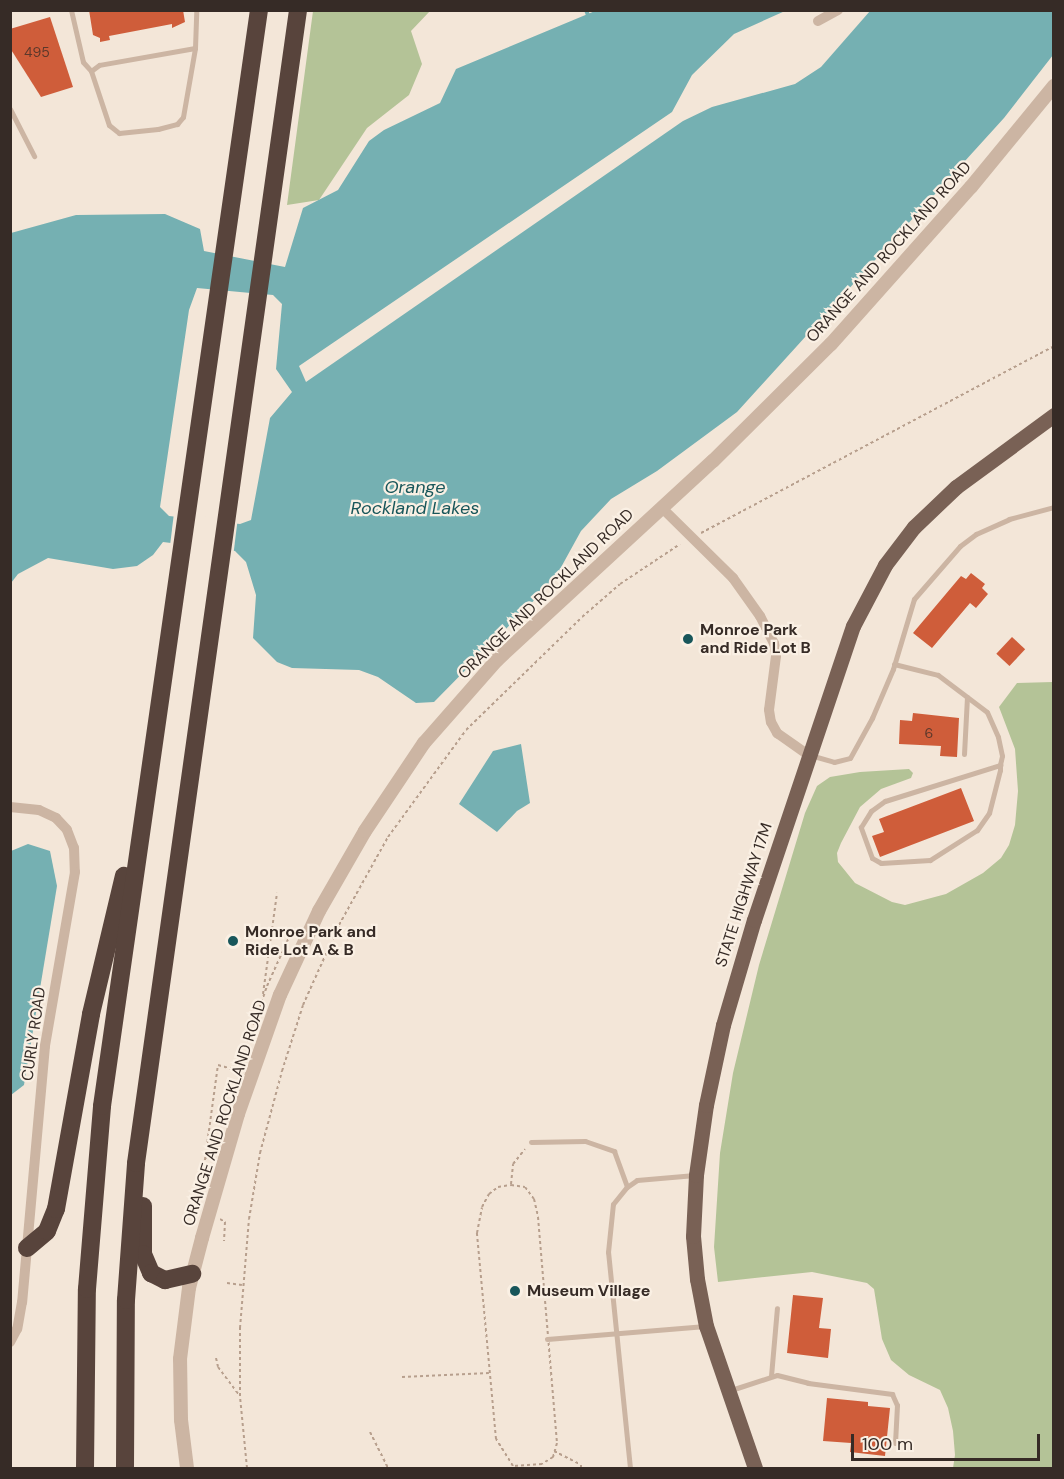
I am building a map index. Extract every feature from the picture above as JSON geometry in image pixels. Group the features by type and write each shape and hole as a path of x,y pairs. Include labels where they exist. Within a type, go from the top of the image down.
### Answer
{"highway":[{"path":"85,1468 86,1321 93,1197 102,1106 259,10"},
{"path":"124,1468 124,1345 128,1252 136,1162 298,10"},
{"path":"27,1248 46,1231 56,1209 95,991 121,888 129,840 150,769"},
{"path":"156,1011 154,1104 142,1215 143,1254 151,1273 160,1278 171,1280 192,1274"}],"main road":[{"name":"STATE HIGHWAY 17M","path":"755,1468 706,1326 697,1279 693,1236 696,1175 706,1105 723,1025 754,920 853,626 885,566 914,527 956,487 1053,415"}],"street":[{"path":"818,21 838,10"},
{"name":"ORANGE AND ROCKLAND ROAD","path":"187,1468 180,1420 179,1380 182,1338 192,1274 238,1114 276,1005 315,920 365,831 424,743 497,660 713,461 831,344 994,160 1053,86"},
{"path":"661,507 733,579 760,616 774,643 776,656 771,722 777,734 808,755"},
{"name":"CURLY ROAD","path":"10,807 39,810 56,818 67,830 74,848 75,872 45,1046 22,1302 17,1329 10,1342"}],"lane":[{"path":"71,10 83,62 91,71 109,125 119,133 159,129 177,124 183,117 195,48 196,10"},
{"path":"91,71 99,65 195,48"},
{"path":"10,109 34,156"},
{"path":"808,755 834,762 850,758 872,718 894,664 914,599 960,546 976,534 1009,519 1053,507"},
{"path":"894,664 938,675 987,712 1001,746 1000,765 989,813 970,835 930,860 881,863 872,858 861,828 866,816 877,806 899,796 1000,765"},
{"path":"964,754 967,697"},
{"path":"531,1142 585,1141 614,1151 627,1187"},
{"path":"630,1468 608,1252 612,1204 627,1187 650,1177 696,1175"},
{"path":"771,1376 777,1308"},
{"path":"547,1339 615,1336 706,1326"},
{"path":"727,1392 771,1376 892,1394 897,1405 895,1443"}],"path":[{"path":"247,1468 240,1396 242,1285 249,1219 261,1154 282,1071 303,1005 339,925 388,837 466,730 544,651 620,585 692,538 1053,346"},
{"path":"263,997 277,893"},
{"path":"199,1199 218,1065 238,1071"},
{"path":"511,1185 513,1164 531,1142"},
{"path":"511,1185 525,1187 534,1199 538,1217 547,1339 556,1413 553,1457 542,1464 530,1467 512,1467 496,1439 477,1233 482,1207 489,1194 498,1187 511,1185"},
{"path":"215,1216 225,1222 224,1241"},
{"path":"227,1283 242,1285"},
{"path":"216,1358 218,1368 240,1396"},
{"path":"402,1377 489,1373"},
{"path":"370,1432 388,1468"},
{"path":"554,1451 581,1465 582,1468"}],"green space":[{"path":"313,11 430,11 411,31 422,64 409,95 367,128 319,200 287,205"},
{"path":"1053,682 1053,1468 953,1468 955,1455 953,1431 948,1408 940,1390 909,1375 891,1360 882,1339 874,1289 867,1283 812,1272 718,1282 714,1247 720,1153 733,1073 759,965 805,813 817,786 830,777 860,772 909,769 913,773 911,778 881,789 860,807 837,853 838,862 855,883 892,902 905,905 946,894 983,873 1001,858 1009,845 1015,825 1018,791 1015,749 999,707 1017,683"}],"water":[{"name":"Orange Rockland Lakes","path":"595,11 785,11 734,34 692,75 672,112 299,366 306,382 683,121 712,107 795,84 821,67 870,11 1053,11 1053,55 1004,118 737,412 657,471 611,499 581,531 554,580 434,702 416,703 378,677 359,670 292,668 277,662 253,638 256,595 246,562 235,551 163,542 153,555 137,566 113,569 48,558 18,574 11,583 11,233 76,215 165,214 200,229 204,251 285,267 303,208 338,190 369,141 384,130 440,103 456,69","holes":["197,288 273,295 282,304 276,369 292,392 270,418 251,520 240,524 169,516 160,507 189,310"]},
{"path":"521,744 530,803 517,811 497,832 459,804 493,751"},
{"path":"28,844 50,851 57,886 24,1085 11,1095 11,851"}],"pier":[{"path":"174,513 238,521 234,554 170,546"}],"building":[{"path":"89,10 183,10 185,22 172,28 172,24 109,36 110,40 100,42 100,38 93,35"},
{"path":"50,17 73,87 41,97 10,48 10,29"},
{"path":"971,573 985,584 982,588 988,594 976,608 970,603 932,648 913,633 961,576 966,579"},
{"path":"1012,637 1025,649 1009,666 996,654"},
{"path":"913,713 959,718 957,757 940,756 941,746 899,744 900,720 912,721"},
{"path":"961,788 974,821 880,857 872,836 884,832 879,819"},
{"path":"793,1295 823,1298 819,1328 831,1329 828,1358 787,1353"},
{"path":"827,1398 868,1402 868,1406 890,1408 885,1456 850,1452 851,1443 823,1441"}],"waterway":[{"path":"586,10 588,15"}],"place":[{"name":"Monroe Park and Ride Lot B","path":"688,639"},
{"name":"Monroe Park and Ride Lot A & B","path":"233,941"},
{"name":"Museum Village","path":"515,1291"}]}
